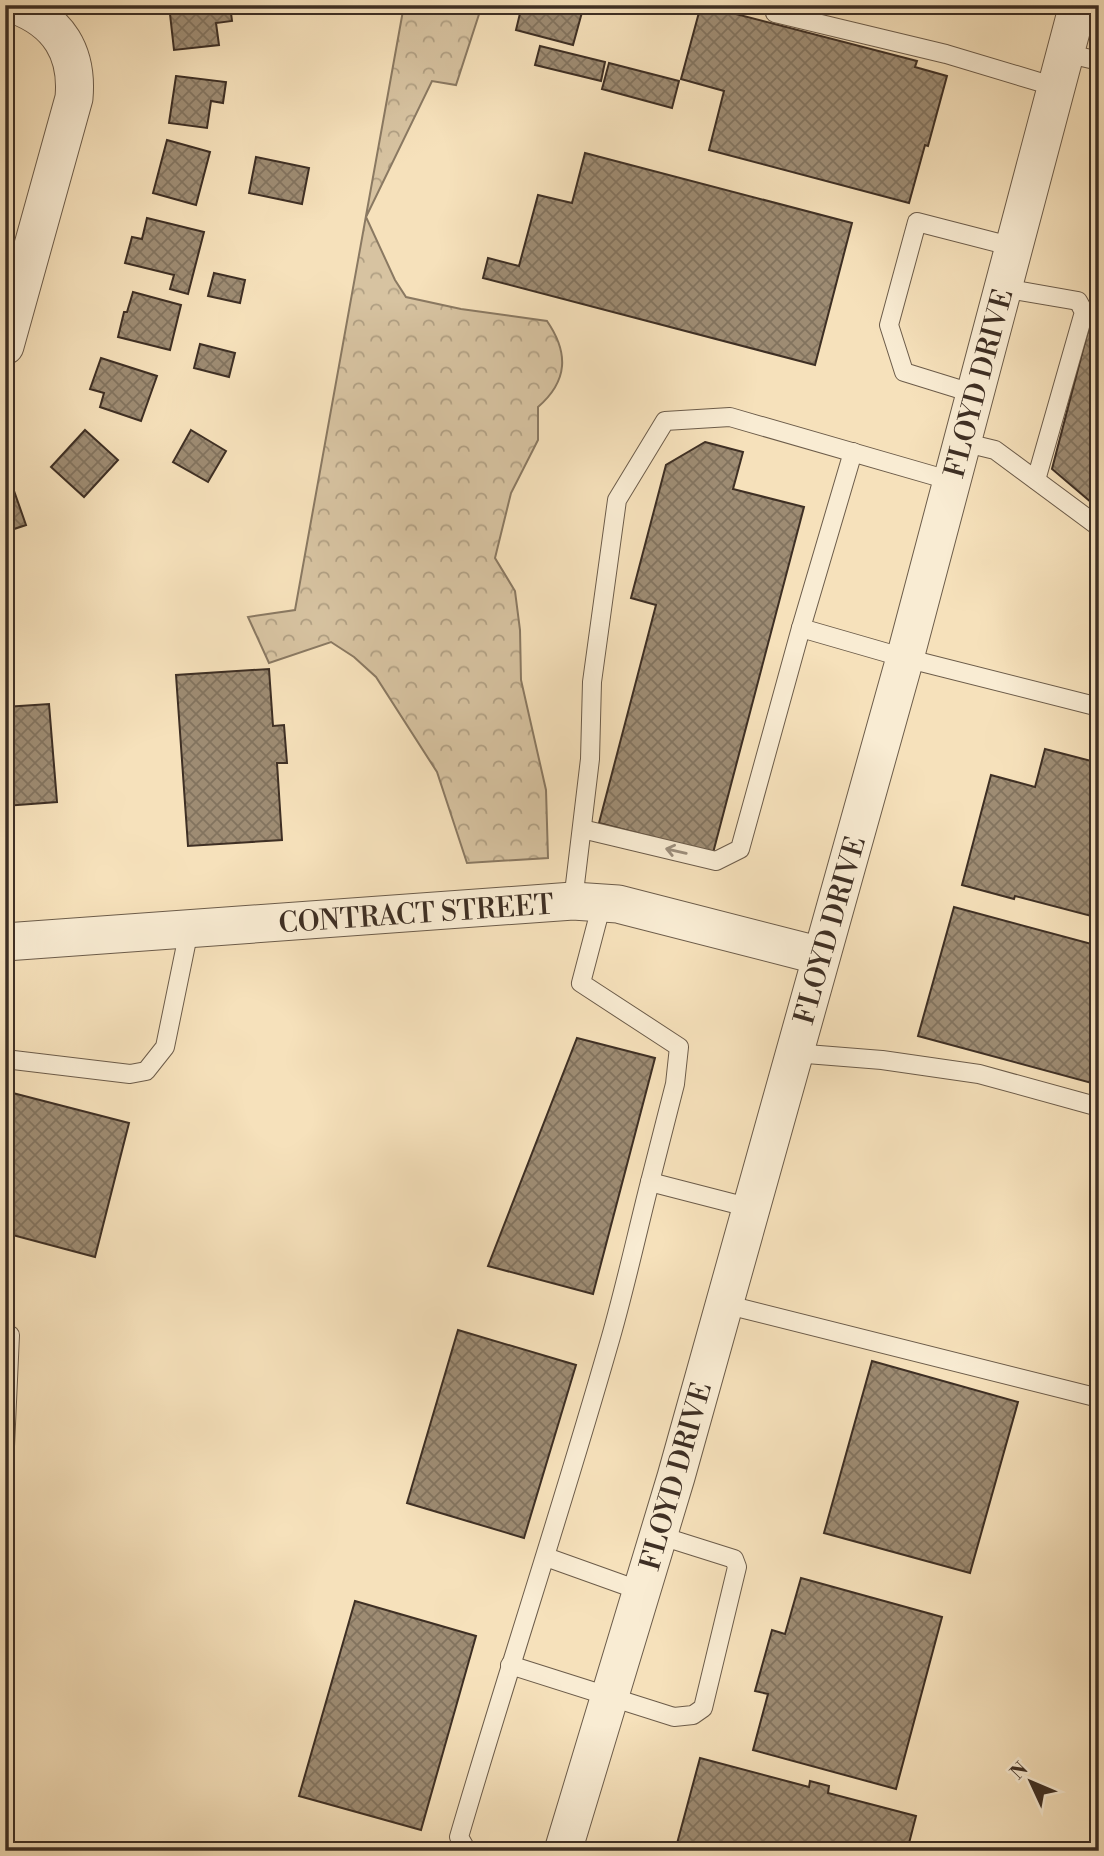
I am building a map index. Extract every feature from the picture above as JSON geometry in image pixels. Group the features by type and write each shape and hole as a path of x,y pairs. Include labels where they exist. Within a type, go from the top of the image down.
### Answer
{"street":[{"path":"5,346 71,112 76,76 73,60 60,37 43,19 16,5"},
{"name":"FLOYD DRIVE","path":"563,1851 658,1535 751,1208 905,658 1014,247 1073,67 1078,5"},
{"name":"CONTRACT STREET","path":"5,942 588,902 618,904 821,956"}],"lane":[{"path":"775,13 946,54 1073,67"},
{"path":"975,394 904,372 889,324 917,222 1014,247"},
{"path":"1003,288 1078,302 1084,312 1036,480"},
{"path":"467,1851 459,1837 609,1344 675,1084 679,1047 581,983 588,902 582,829 590,759 592,682 617,500 665,421 730,417 952,481"},
{"path":"962,442 995,450 1099,527"},
{"path":"582,829 716,861 740,849 853,452"},
{"path":"801,628 905,658 1099,707"},
{"path":"5,1059 130,1074 146,1071 164,1047 189,930"},
{"path":"794,1053 882,1060 979,1074 1099,1107"},
{"path":"650,1182 751,1208"},
{"path":"724,1304 1099,1398"},
{"path":"5,1335 10,1335 5,1446"},
{"path":"510,1665 674,1717 693,1715 703,1708 737,1567 734,1559 658,1535"},
{"path":"546,1557 641,1591"}],"green space":[{"path":"404,5 482,5 456,85 432,81 366,217 395,280 406,297 461,309 547,321 562,355 560,377 548,397 538,407 538,440 511,493 495,558 515,591 520,630 521,680 546,790 548,858 467,863 437,772 376,677 354,657 331,642 269,663 248,617 295,610"}],"building":[{"path":"169,5 230,5 232,21 216,23 219,45 174,50"},
{"path":"522,5 584,5 573,45 516,30"},
{"path":"701,5 917,61 915,67 947,76 909,203 709,150 724,91 681,79"},
{"path":"540,46 605,62 601,81 535,65"},
{"path":"609,63 679,81 672,108 602,89"},
{"path":"176,76 226,82 223,103 211,101 207,128 169,123"},
{"path":"167,140 210,152 196,205 153,193"},
{"path":"585,153 852,223 815,365 483,278 488,258 519,266 538,195 572,203"},
{"path":"256,157 309,168 302,204 249,193"},
{"path":"147,218 204,232 188,294 170,289 174,275 125,263 132,237 142,239"},
{"path":"214,273 245,280 240,303 208,296"},
{"path":"1099,288 1099,509 1052,469"},
{"path":"133,292 181,305 170,350 118,337 124,312 127,312"},
{"path":"200,344 235,353 229,377 194,368"},
{"path":"101,358 157,376 141,421 100,407 104,393 90,389"},
{"path":"85,430 118,460 84,497 51,467"},
{"path":"191,430 226,451 208,482 173,462"},
{"path":"705,442 743,452 733,489 804,507 713,853 599,823 656,605 631,598 666,465"},
{"path":"13,488 26,525 5,532 5,491"},
{"path":"269,669 273,726 284,725 287,763 277,763 282,840 188,846 176,675"},
{"path":"49,704 57,802 5,806 5,707"},
{"path":"1045,749 1099,763 1099,918 962,885 991,775 1035,787"},
{"path":"954,907 1099,946 1099,1085 918,1036"},
{"path":"577,1038 655,1058 593,1294 488,1266"},
{"path":"5,1091 129,1123 95,1257 5,1233"},
{"path":"458,1330 576,1365 524,1538 407,1503"},
{"path":"872,1361 1018,1402 970,1573 824,1533"},
{"path":"801,1578 942,1617 896,1789 753,1750 768,1694 755,1691 772,1630 785,1634"},
{"path":"355,1601 476,1636 421,1830 299,1796"},
{"path":"700,1758 809,1787 810,1781 829,1786 828,1793 916,1816 907,1851 675,1851"}]}
